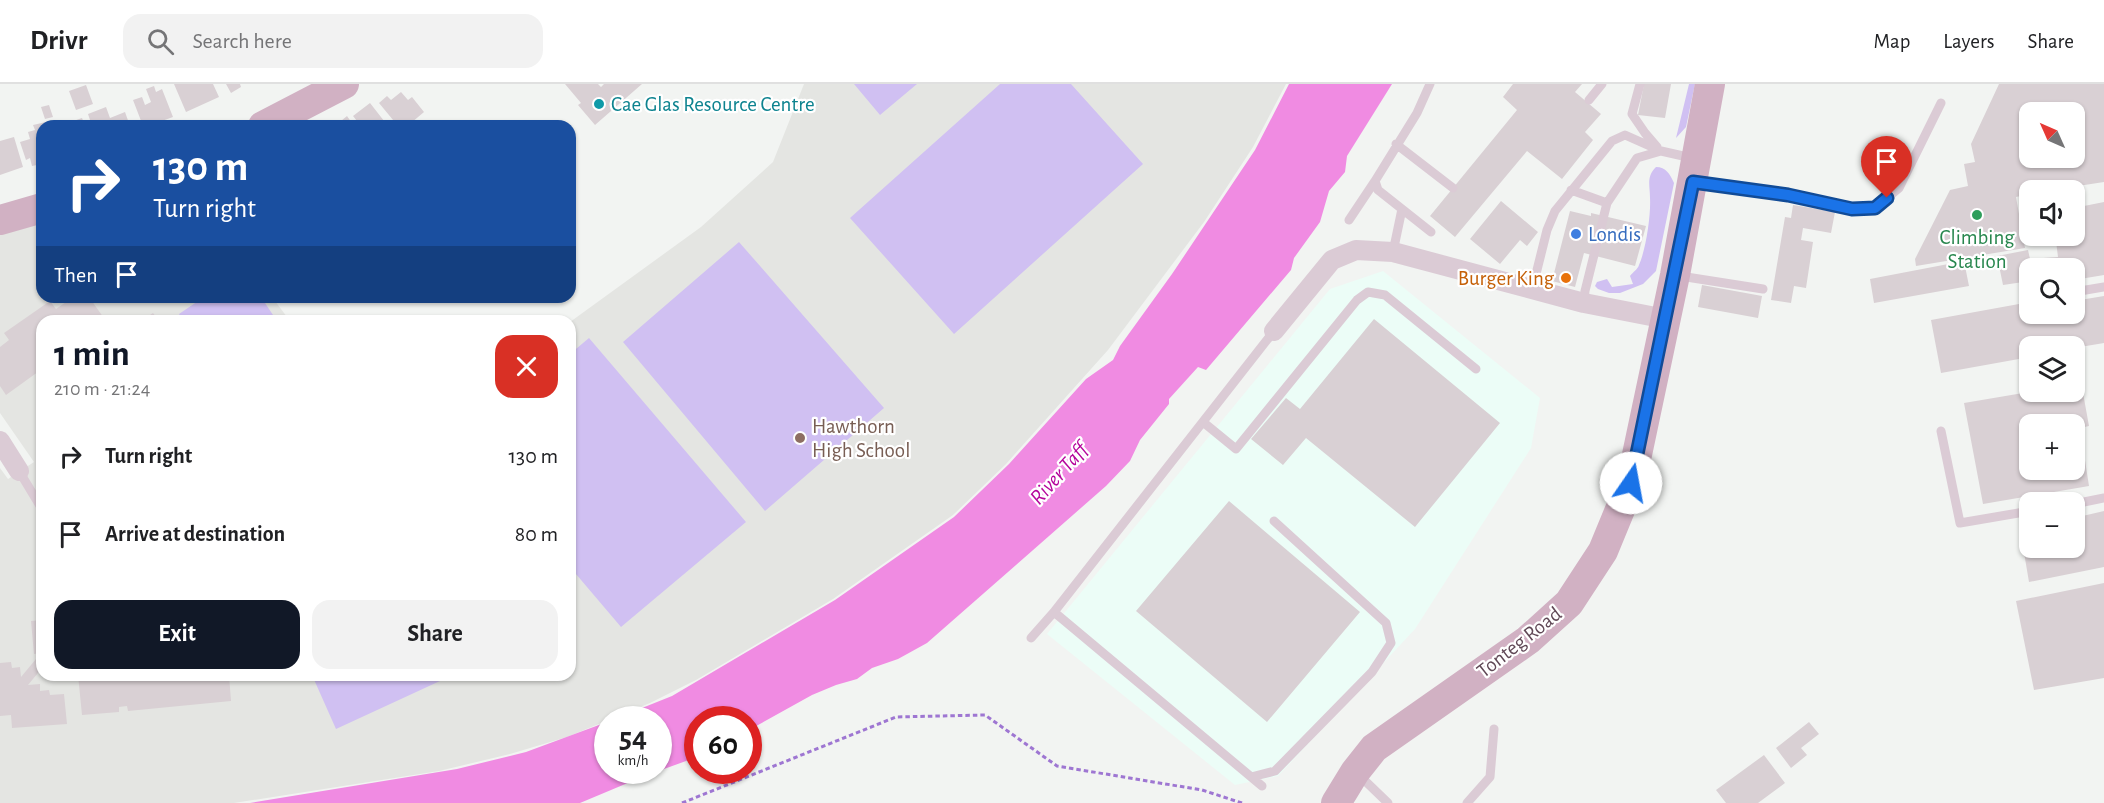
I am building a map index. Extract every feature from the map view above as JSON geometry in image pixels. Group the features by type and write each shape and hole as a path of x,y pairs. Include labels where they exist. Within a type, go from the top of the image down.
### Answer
{"main road":[{"path":"275,120 344,84"},
{"name":"Tonteg Road","path":"1336,803 1355,772 1374,748 1528,640 1569,603 1603,551 1631,483 1675,275 1710,84"},
{"path":"0,220 36,210"}],"street":[{"path":"1274,331 1332,260 1356,250 1393,252 1584,303 1666,319"},
{"path":"0,441 19,471"}],"lane":[{"path":"1349,220 1417,113 1430,84"},
{"path":"1589,100 1602,84"},
{"path":"1640,84 1632,114 1661,151"},
{"path":"1532,290 1547,231 1555,212 1612,141 1625,135 1661,151 1695,171 1852,209 1875,208 1899,188 1941,103"},
{"path":"1396,144 1453,188"},
{"path":"1584,303 1607,203 1637,158 1661,151"},
{"path":"1375,181 1378,190 1431,232"},
{"path":"1571,190 1607,203"},
{"path":"1393,252 1402,209"},
{"path":"1675,275 1763,289"},
{"path":"2085,290 2104,287"},
{"path":"1203,422 1236,448 1358,300 1368,292 1385,295 1476,369"},
{"path":"1031,638 1054,612 1274,331"},
{"path":"1941,431 1960,523 2019,513"},
{"path":"19,471 36,498"},
{"path":"2085,502 2104,498"},
{"path":"1251,777 1275,771 1372,672 1391,643 1386,623 1274,521"},
{"path":"1054,612 1262,786"},
{"path":"1467,803 1490,777 1494,729"},
{"path":"1355,772 1388,803"}],"path":[{"path":"682,803 896,717 985,715 1057,766 1202,790 1242,803"}],"shaded area":[{"name":"Hawthorn High School","path":"804,84 1286,84 1253,147 1204,222 1108,350 1006,464 953,515 833,599 696,680 643,706 594,706 594,726 567,737 439,771 234,803 0,803 0,468 8,479 34,462 0,413 0,233 36,223 36,303 276,303 286,315 36,315 36,681 576,681 576,318 701,227 773,162"},
{"path":"854,84 917,84 880,115"},
{"path":"1000,84 1071,84 1143,164 954,334 850,218"},
{"path":"1689,84 1695,84 1686,127 1676,138"},
{"path":"1656,167 1667,172 1674,183 1656,271 1643,284 1620,293 1609,293 1598,289 1595,286 1597,282 1607,279 1612,287 1633,284 1630,276 1638,266 1648,232 1649,181"},
{"path":"739,242 884,408 765,511 623,342"},
{"path":"1383,271 1540,398 1531,448 1415,629 1278,776 1235,785 1047,634 1330,289"},
{"path":"195,303 265,303 273,315 180,315"},
{"path":"589,338 746,522 621,627 576,574 576,349"},
{"path":"315,681 440,681 336,729"}],"water":[{"name":"River Taff","path":"1289,84 1392,84 1347,156 1345,172 1329,191 1320,222 1294,258 1291,270 1206,370 1198,367 1169,399 1169,404 1140,440 1130,461 1106,486 927,643 898,659 872,668 857,679 812,695 762,723 762,706 684,706 684,762 672,766 672,706 647,706 672,696 835,600 954,517 1009,464 1086,379 1113,360 1120,346 1172,274 1255,150"},
{"path":"594,727 594,784 625,784 580,803 250,803 457,769 526,752"}],"building":[{"path":"174,84 213,84 219,97 186,112"},
{"path":"226,84 240,84 241,87 231,93"},
{"name":"Cae Glas Resource Centre","path":"565,84 598,84 601,87 604,84 642,84 595,125 578,105 581,103"},
{"path":"1513,84 1582,84 1575,92 1601,114 1585,132 1593,140 1562,179 1527,151 1455,237 1430,216 1517,110 1503,97"},
{"path":"1644,84 1671,84 1665,118 1638,115"},
{"path":"1999,84 2104,84 2104,182 2085,185 2085,180 2019,180 2019,196 2016,197 2019,214 2019,246 2025,248 1916,266 1915,259 1950,190 1968,186 1964,164 1975,162 1971,144"},
{"path":"86,85 93,104 76,110 69,91"},
{"path":"154,86 156,92 162,89 173,117 165,120 141,120 133,100 142,97 145,105 151,102 146,89"},
{"path":"401,92 408,100 412,97 424,112 415,120 393,120 379,103 387,96 391,100"},
{"path":"370,103 383,120 356,120 353,116"},
{"path":"49,105 53,117 45,119 41,107"},
{"path":"106,107 110,118 125,112 128,120 90,120 88,114"},
{"path":"36,124 36,165 32,166 30,158 26,160 20,142 30,139 28,132 35,130 33,125"},
{"path":"14,137 23,167 0,175 0,141"},
{"path":"1501,201 1538,232 1527,246 1520,240 1500,264 1470,239"},
{"path":"2104,202 2104,275 2085,278 2085,258 2044,258 2058,257 2057,246 2085,246 2085,206"},
{"path":"1793,205 1835,212 1831,233 1803,228 1801,240 1813,242 1806,288 1794,286 1791,303 1771,300 1785,217 1791,218"},
{"path":"1570,211 1591,216 1591,213 1646,226 1635,266 1584,253 1575,287 1552,281"},
{"path":"2028,250 2030,258 2019,258 2019,283 2003,285 1997,256"},
{"path":"1964,261 1969,286 1874,303 1870,279"},
{"path":"1702,285 1762,296 1758,318 1698,307"},
{"path":"2104,296 2104,343 2085,346 2085,336 2019,336 2019,359 1941,373 1931,320 2019,304 2019,324 2085,324 2085,299"},
{"path":"47,303 52,303 56,309 64,303 93,303 102,315 36,315 36,373 6,395 0,386 0,347 9,340 4,333"},
{"path":"1374,319 1500,423 1415,527 1306,438 1283,465 1251,439 1286,398 1300,409"},
{"path":"2019,394 2019,402 2085,402 2089,426 2085,427 2085,414 2019,414 2019,480 2085,480 2085,460 2089,486 2054,492 2019,492 2019,498 1983,504 1964,403"},
{"path":"1229,501 1360,612 1267,722 1136,611"},
{"path":"2104,511 2104,567 2029,582 2025,558 2085,558 2085,515"},
{"path":"2104,583 2104,678 2034,690 2016,601"},
{"path":"31,621 36,621 36,654 34,654"},
{"path":"36,659 36,675 28,685 40,684 40,691 49,690 50,695 64,694 67,724 12,728 11,715 0,716 0,663 11,662 12,668 20,667 21,677"},
{"path":"79,681 229,681 231,701 128,711 127,706 119,707 119,712 82,715"},
{"path":"1809,722 1819,734 1801,748 1807,755 1791,768 1776,748"},
{"path":"1764,755 1785,783 1758,803 1726,803 1716,790"}],"place":[{"name":"Cae Glas Resource Centre","path":"599,104"},
{"name":"Climbing Station","path":"1977,215"},
{"name":"Londis","path":"1576,234"},
{"name":"Burger King","path":"1566,278"},
{"name":"Hawthorn High School","path":"800,438"}],"route":[{"path":"1631,483 1693,182 1788,195 1852,209 1875,208 1887,198"}]}
